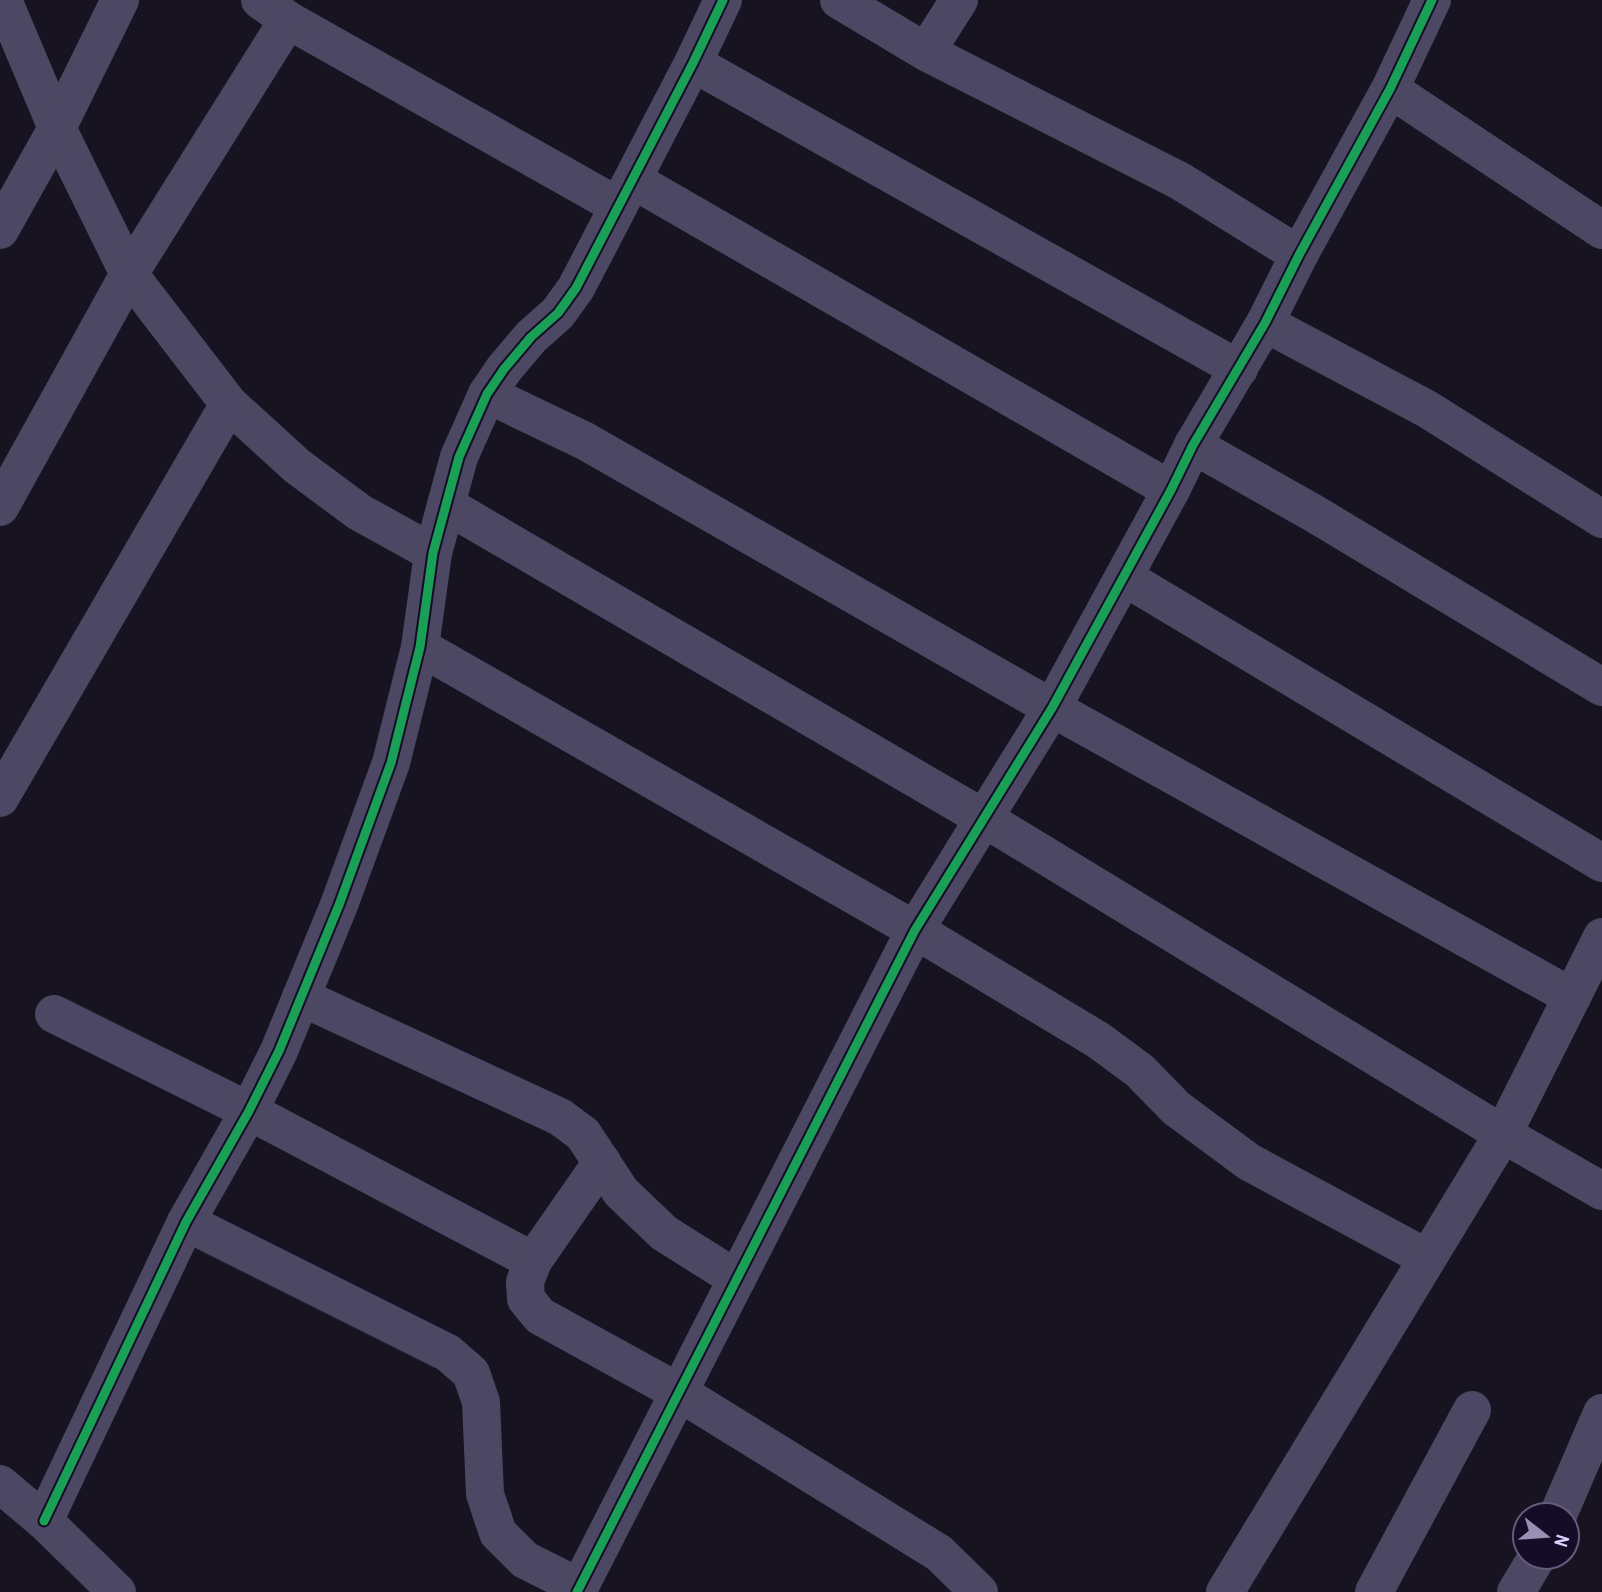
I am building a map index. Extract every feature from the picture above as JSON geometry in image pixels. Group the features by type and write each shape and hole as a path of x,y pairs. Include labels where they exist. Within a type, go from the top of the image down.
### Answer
{"street":[{"path":"3,0 57,128 129,274 229,404 297,466 359,512 433,553"},
{"path":"0,230 57,128 120,0"},
{"path":"44,1521 186,1222 249,1111 279,1051 339,905 391,763 420,647 433,553 459,457 487,394 531,337 558,313 576,288 723,0"},
{"path":"839,0 926,52 1180,181 1299,255"},
{"path":"926,52 959,0"},
{"path":"186,1222 448,1353 471,1373 481,1402 485,1494 498,1533 525,1560 578,1590 915,930 1052,708 1193,445 1265,323 1390,89 1432,0"},
{"path":"0,507 274,10 625,193 1171,490"},
{"path":"693,63 1239,369"},
{"path":"1390,89 1602,230"},
{"path":"1265,323 1427,410 1602,519"},
{"path":"487,394 585,441 1052,708 1572,997"},
{"path":"0,798 229,404"},
{"path":"1193,445 1315,514 1602,687"},
{"path":"446,505 985,819 1503,1135 1602,1191"},
{"path":"1124,578 1602,863"},
{"path":"420,647 915,930 1098,1041 1140,1071 1176,1108 1249,1162 1427,1258"},
{"path":"1234,1589 1427,1258 1503,1135 1602,937"},
{"path":"301,997 560,1117 583,1135 621,1192 664,1233 737,1279"},
{"path":"54,1014 249,1111 533,1261"},
{"path":"602,1162 533,1261 525,1282 526,1298 540,1316 680,1393 939,1553 979,1592"},
{"path":"1374,1592 1472,1410"},
{"path":"1564,1501 1602,1413"},
{"path":"0,1485 44,1521 117,1592"},
{"path":"1516,1592 1529,1571"}],"cycle path":[{"path":"44,1521 186,1222 249,1111 279,1051 339,905 391,763 420,647 433,553 459,457 487,394 504,369 531,337 558,313 576,288 723,0"},
{"path":"577,1592 915,930 1052,708 1193,445 1265,323 1390,89 1432,0"}]}
